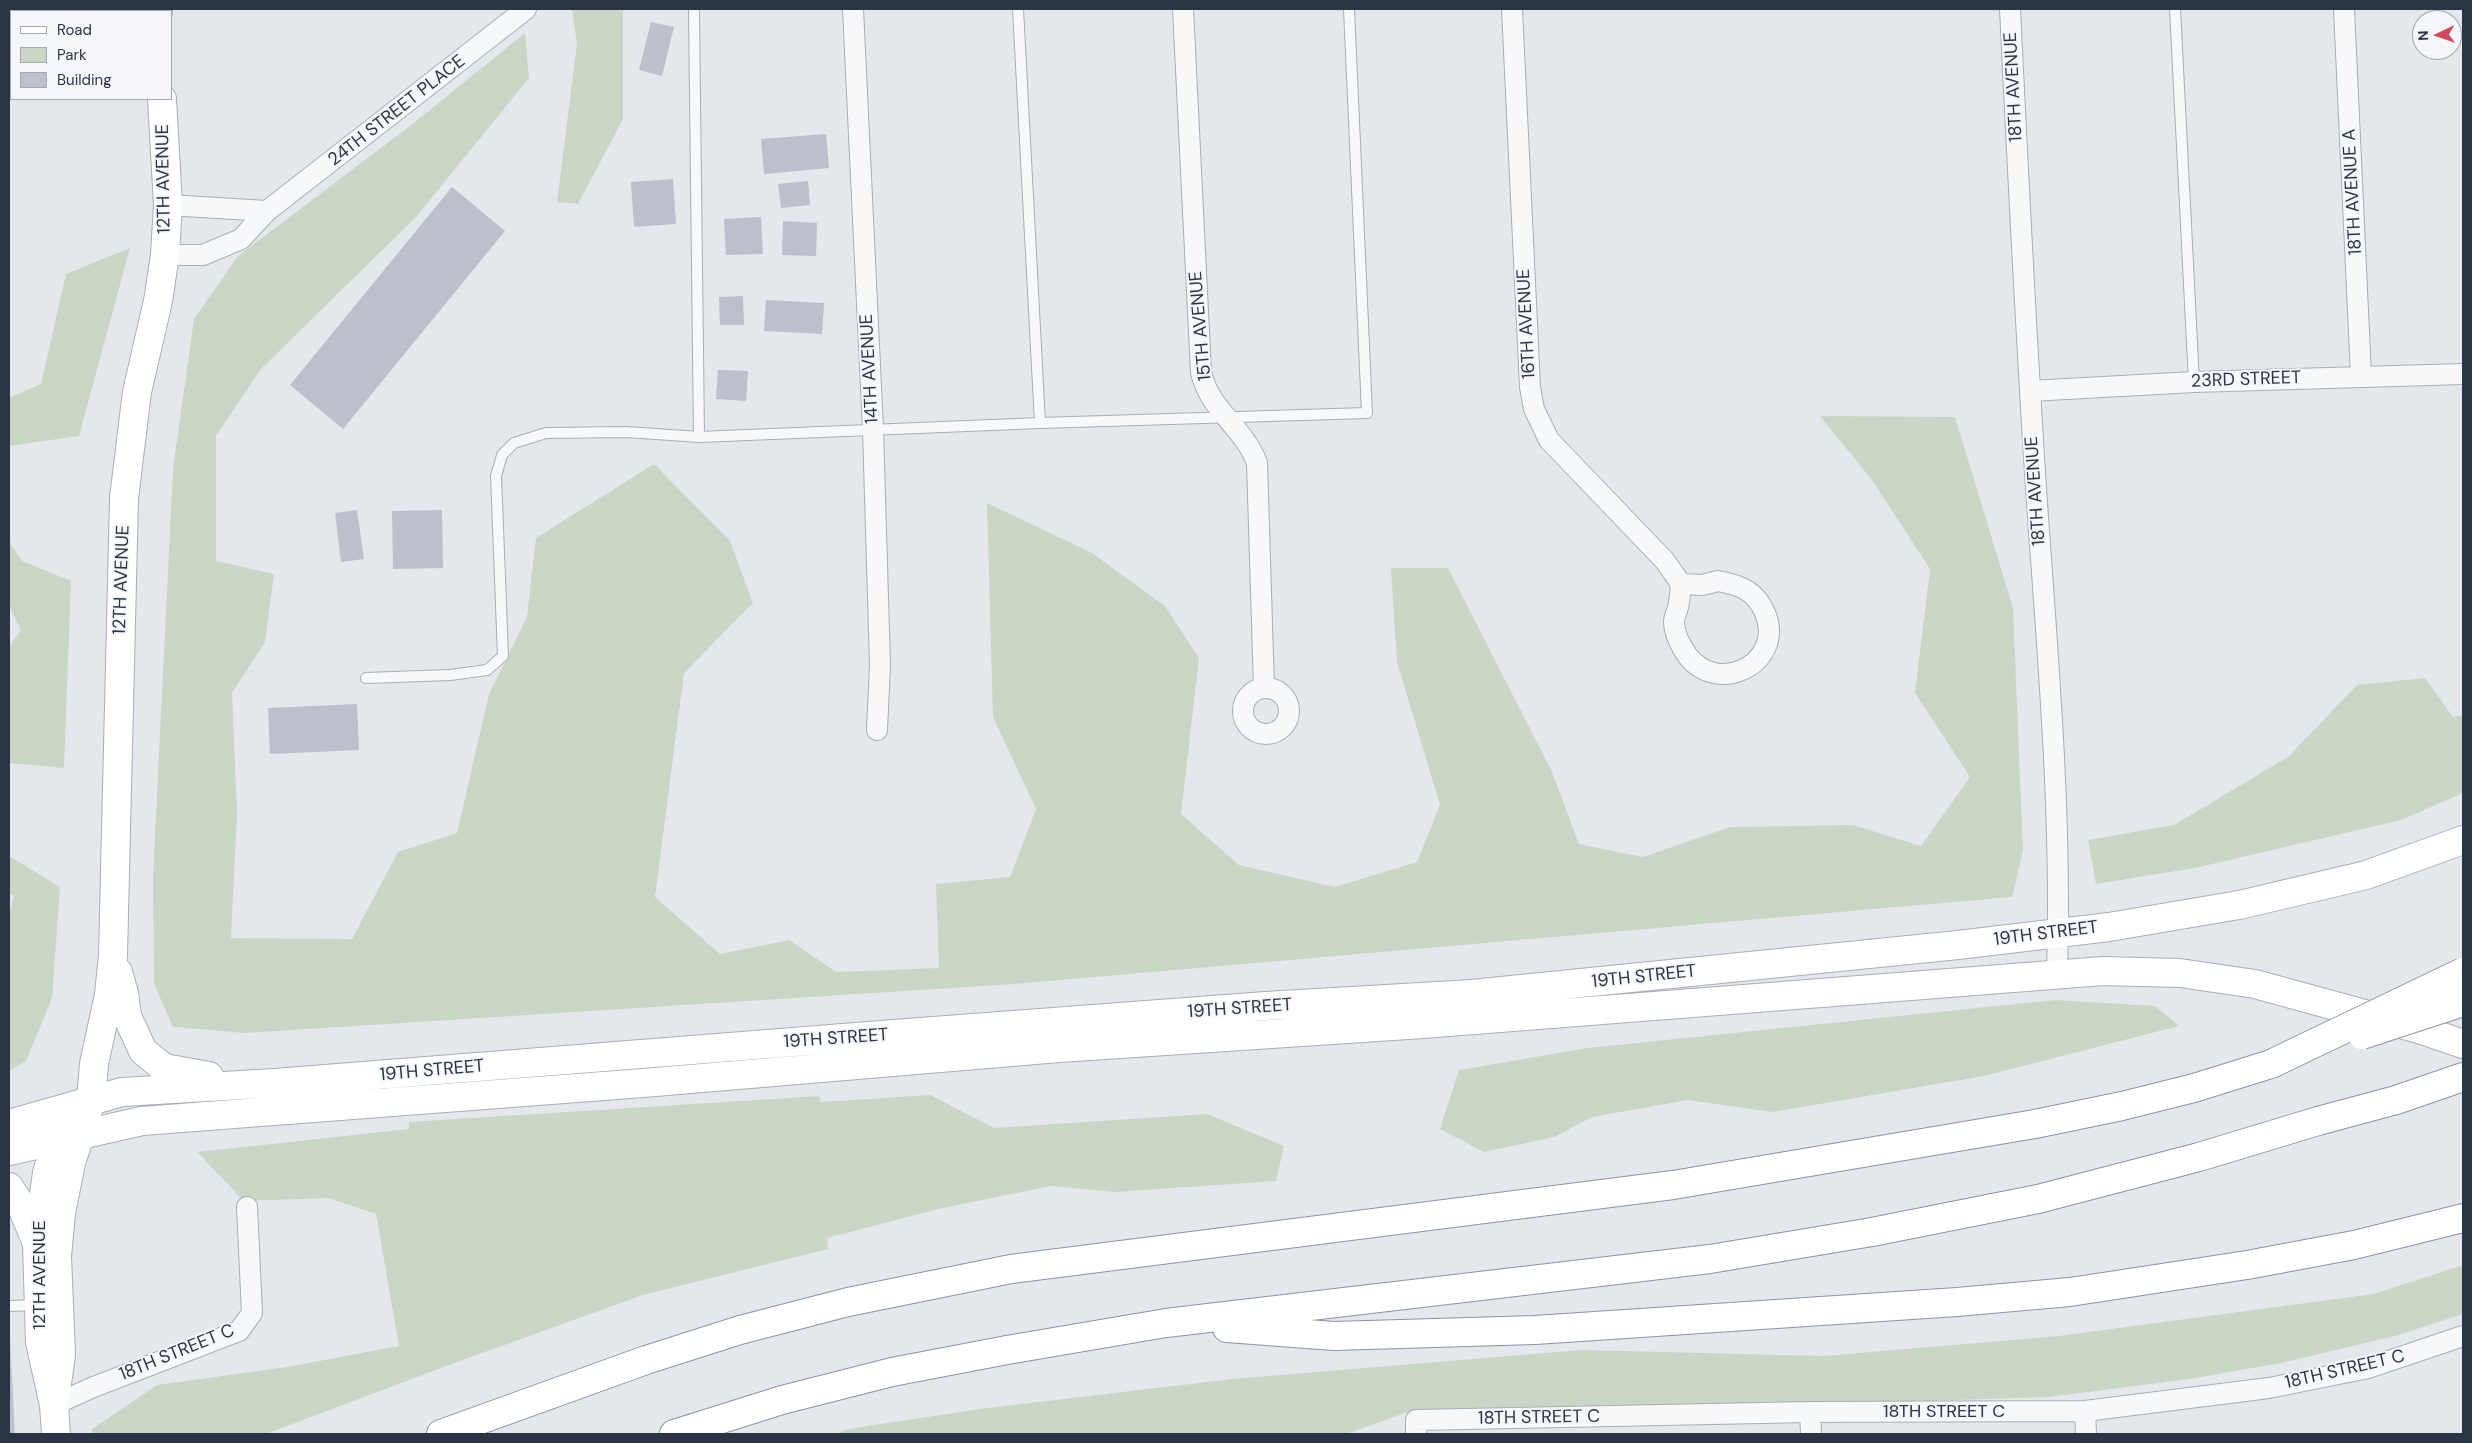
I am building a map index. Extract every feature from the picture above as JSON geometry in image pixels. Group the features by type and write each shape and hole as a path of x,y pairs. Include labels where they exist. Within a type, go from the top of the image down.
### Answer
{"main road":[{"name":"12TH AVENUE","path":"56,1434 54,1405 40,1342 37,1244 47,1173 69,1136 94,1064 110,995 113,955 124,498 137,392 158,301 165,255 168,205 162,100"},
{"name":"19TH STREET","path":"9,1124 122,1092 275,1083 1266,1006 1472,994 2058,934 2285,896 2403,864 2463,840"},
{"path":"113,955 124,993 127,1016 142,1052 150,1059 164,1068 180,1072 275,1083"},
{"name":"19TH STREET","path":"9,1151 142,1121 643,1083 1059,1048 1423,1024 1975,982 2057,973 2138,971 2220,977 2255,984 2401,1024 2463,1044"},
{"path":"2271,1064 2463,972"},
{"path":"440,1434 646,1360 740,1330 848,1302 1011,1270 1673,1185 2035,1124 2194,1088 2463,1002"},
{"path":"674,1434 782,1400 892,1372 1166,1323 1710,1258 1872,1232 2038,1200 2199,1157 2318,1121 2396,1100 2463,1077"},
{"name":"12TH AVENUE","path":"54,1405 61,1355 57,1256 71,1163 69,1136"},
{"path":"9,1187 21,1205 37,1244"},
{"path":"1166,1323 1334,1336 1535,1330 1957,1302 2070,1292 2247,1265 2354,1245 2463,1218"}],"street":[{"name":"24TH STREET PLACE","path":"165,255 203,256 241,239 267,211 526,9"},
{"name":"14TH AVENUE","path":"853,9 873,429 880,665 877,730"},
{"name":"15TH AVENUE","path":"1182,9 1201,372 1204,387 1244,439 1257,463 1264,688"},
{"name":"16TH AVENUE","path":"1512,9 1530,387 1534,409 1549,440 1665,561 1681,584"},
{"name":"18TH AVENUE","path":"2010,9 2030,391 2055,764 2057,973"},
{"name":"18TH AVENUE A","path":"2344,9 2361,376"},
{"path":"168,205 267,211"},
{"name":"23RD STREET","path":"2030,391 2194,382 2463,374"},
{"path":"1718,581 1738,584 1753,593 1761,602 1770,623 1768,645 1745,670 1723,675 1695,666 1686,655 1679,642 1674,620 1681,584 1702,585 1718,581"},
{"name":"18TH STREET C","path":"54,1405 91,1388 239,1331 252,1313 247,1207"},
{"name":"18TH STREET C","path":"1416,1427 1810,1412 2085,1411 2269,1388 2368,1368 2463,1336"},
{"path":"2085,1411 2086,1434"},
{"path":"1810,1412 1811,1434"}],"lane":[{"path":"1018,9 1040,422"},
{"path":"366,678 487,670 503,656 496,476 502,455 514,443 546,433 627,432 699,437 1040,422 1367,413 1349,9"},
{"path":"2175,9 2194,382"},
{"path":"694,12 699,437"},
{"path":"9,1306 38,1305"}],"green space":[{"path":"572,9 623,9 623,119 578,204 557,202 577,44"},
{"path":"525,33 529,78 416,217 261,369 216,436 216,561 274,574 265,642 232,693 237,812 231,938 352,939 398,852 457,833 489,694 527,617 536,538 654,464 730,541 753,603 684,673 655,897 720,954 789,940 836,972 939,968 936,884 1010,877 1036,809 993,717 987,503 1092,553 1165,606 1199,658 1181,814 1239,865 1335,887 1417,862 1440,805 1397,662 1391,568 1448,568 1552,772 1579,844 1643,857 1730,827 1853,825 1921,846 1970,777 1915,693 1930,569 1872,480 1820,416 1955,417 2013,608 2023,851 2012,897 1015,984 245,1033 173,1027 154,984 153,877 173,469 194,319 238,256 410,126"},
{"path":"130,248 79,436 9,446 9,398 41,384 66,274"},
{"path":"9,541 22,561 71,581 64,768 9,763 9,647 21,630 9,605"},
{"path":"2425,678 2453,717 2463,715 2463,793 2401,820 2195,868 2096,884 2088,840 2174,825 2288,757 2357,685"},
{"path":"9,856 60,887 52,998 26,1061 9,1071 9,915 14,896 9,893"},
{"path":"2055,1000 2155,1006 2179,1026 1984,1076 1773,1112 1688,1100 1592,1117 1554,1137 1484,1152 1440,1129 1459,1070 1588,1048"},
{"path":"930,1095 994,1128 1207,1114 1284,1146 1276,1181 1115,1192 1051,1186 938,1209 827,1238 828,1249 643,1295 446,1366 266,1434 92,1434 92,1429 157,1385 287,1367 399,1346 376,1214 328,1198 244,1201 197,1152 409,1129 409,1122 820,1096 820,1102"},
{"path":"2463,1265 2463,1314 2395,1336 2281,1363 2189,1379 2049,1397 1553,1407 1405,1413 1346,1434 836,1434 848,1429 980,1409 1232,1379 1581,1350 1824,1356 2059,1336 2374,1294"}],"building":[{"path":"651,22 674,27 662,76 639,70"},
{"path":"826,134 829,168 764,174 761,139"},
{"path":"673,179 676,224 634,227 631,182"},
{"path":"808,181 810,205 781,208 778,184"},
{"path":"452,187 505,231 343,429 290,385"},
{"path":"761,217 763,254 726,255 724,219"},
{"path":"783,221 817,223 816,256 782,255"},
{"path":"743,296 744,325 720,325 719,297"},
{"path":"766,300 824,303 822,334 764,331"},
{"path":"718,370 748,371 746,401 716,399"},
{"path":"357,510 364,559 341,562 335,513"},
{"path":"442,510 443,568 393,569 392,511"},
{"path":"357,704 359,750 270,754 268,708"},
{"path":"10,1341 15,1434 9,1434"}]}
